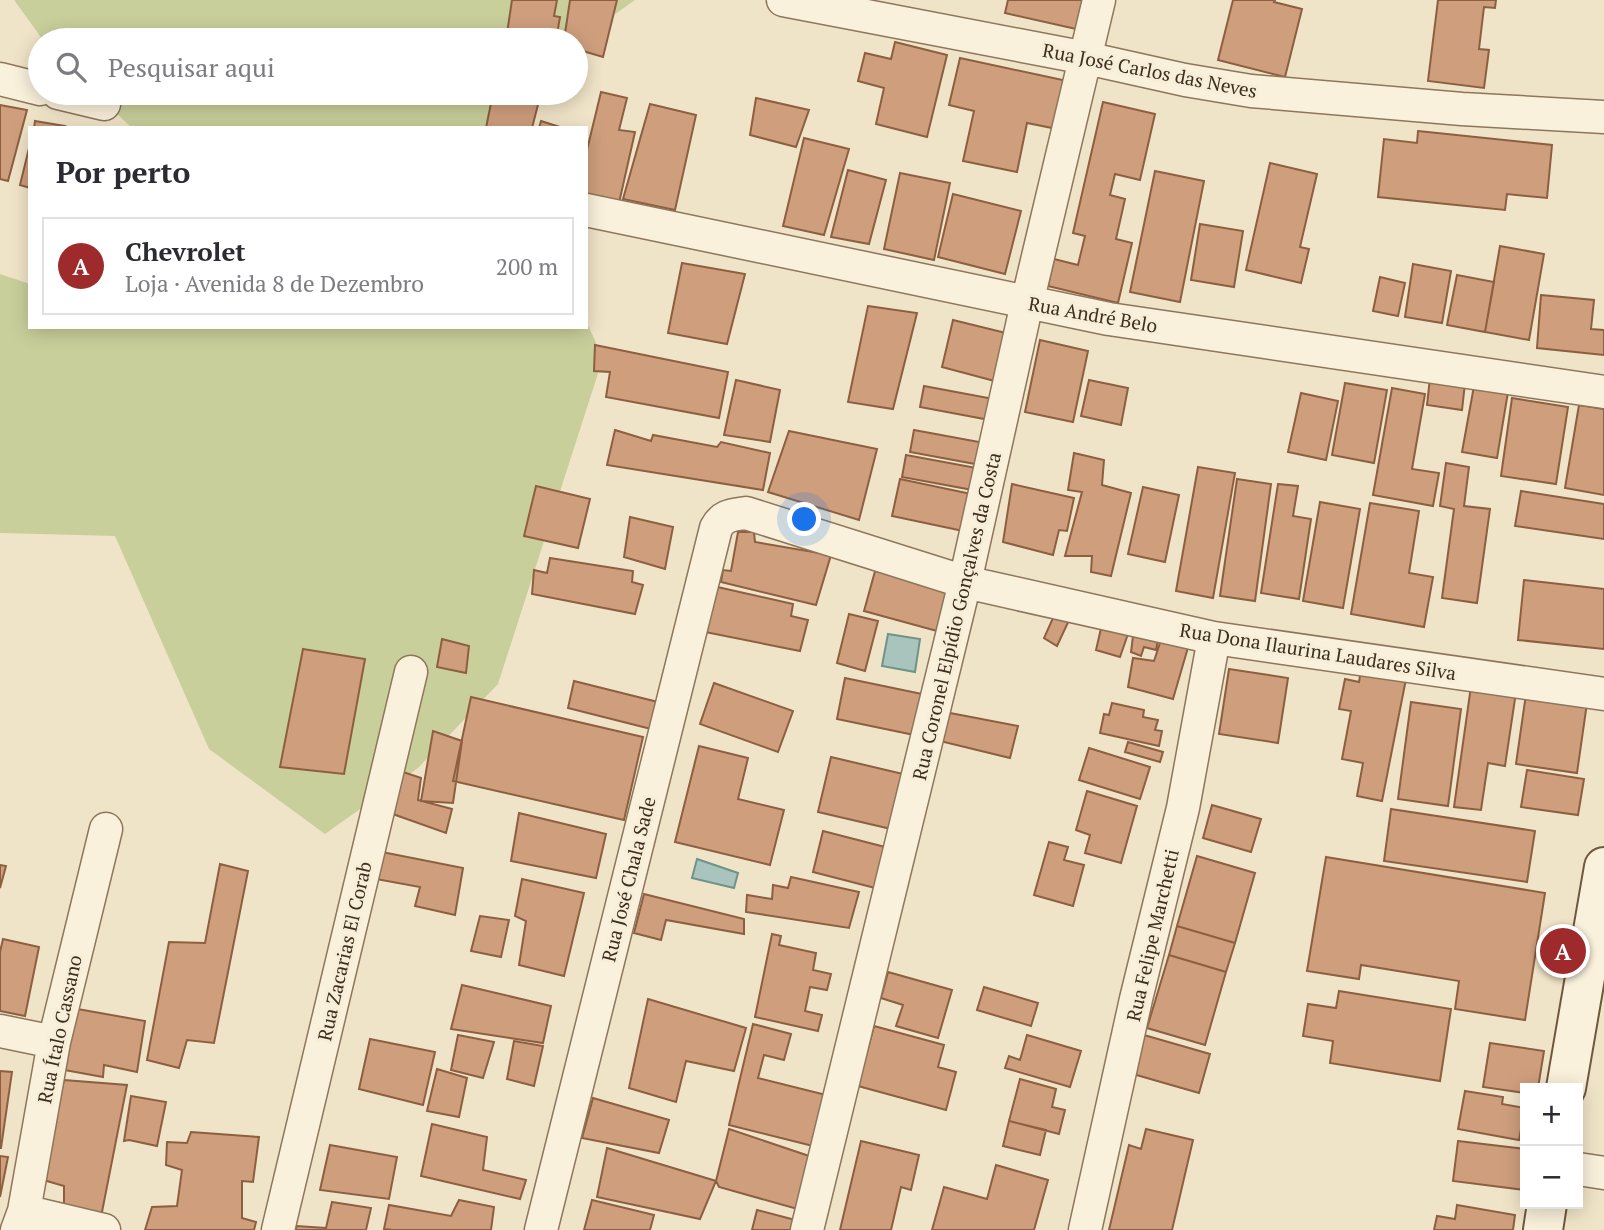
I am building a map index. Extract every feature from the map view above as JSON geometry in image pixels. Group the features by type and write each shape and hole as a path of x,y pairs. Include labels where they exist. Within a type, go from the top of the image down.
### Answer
{"main road":[{"path":"1567,1083 1604,867"},
{"path":"1543,1230 1546,1209"}],"street":[{"name":"Rua José Carlos das Neves","path":"783,0 1251,91 1462,109 1604,117"},
{"name":"Rua Coronel Elpídio Gonçalves da Costa","path":"807,1230 965,582 1027,303 1099,0"},
{"path":"0,79 28,86"},
{"name":"Rua André Belo","path":"588,210 1109,319 1604,392"},
{"name":"Rua Dona Ilaurina Laudares Silva","path":"716,528 720,520 730,515 746,513 965,582 1214,639 1604,694"},
{"name":"Rua José Chala Sade","path":"541,1230 716,528"},
{"name":"Rua Felipe Marchetti","path":"1084,1230 1136,999 1183,808 1214,639"},
{"name":"Rua Zacarias El Corab","path":"278,1230 411,672"},
{"name":"Rua Ítalo Cassano","path":"21,1220 54,1042 106,829"},
{"path":"0,1031 54,1042"},
{"path":"1583,1171 1604,1173"},
{"path":"21,1220 104,1230"}],"green space":[{"path":"14,0 635,0 588,33 588,28 34,28"},
{"path":"108,105 525,105 511,126 130,126"},
{"path":"0,274 28,283 28,329 588,329 588,325 603,358 498,684 418,768 325,834 209,749 115,536 0,533"}],"water":[{"path":"888,634 920,639 915,672 882,666"},
{"path":"697,859 738,873 734,888 692,878"}],"building":[{"path":"512,0 557,0 554,16 560,17 558,28 508,28"},
{"path":"570,0 617,0 603,57 588,53 588,28 566,28"},
{"path":"1008,0 1086,0 1085,31 1005,13"},
{"path":"1233,0 1275,0 1274,2 1302,9 1285,77 1218,60"},
{"path":"1438,0 1496,0 1495,8 1484,7 1479,49 1489,50 1484,88 1428,81"},
{"path":"895,42 947,55 927,137 876,124 884,88 858,81 865,53 891,59"},
{"path":"960,58 1072,82 1062,130 1027,123 1017,172 963,161 974,111 949,105"},
{"path":"601,92 627,98 619,130 635,132 619,203 588,195 588,146"},
{"path":"756,98 809,110 796,147 750,135"},
{"path":"1103,102 1155,114 1140,180 1115,174 1110,195 1125,199 1116,239 1132,243 1118,303 1048,286 1054,259 1078,265 1085,236 1073,233"},
{"path":"650,104 696,115 675,210 623,199"},
{"path":"0,105 27,110 8,181 0,179"},
{"path":"491,105 538,105 533,126 486,126"},
{"path":"35,121 65,126 34,126"},
{"path":"541,121 557,126 540,126"},
{"path":"1418,131 1552,145 1547,198 1507,194 1505,210 1378,197 1384,139 1417,143"},
{"path":"804,138 849,149 824,235 783,226"},
{"path":"28,152 28,187 20,185"},
{"path":"1270,163 1317,174 1300,247 1309,249 1301,283 1246,270"},
{"path":"848,170 886,180 869,244 831,237"},
{"path":"1155,171 1204,181 1180,302 1130,292"},
{"path":"900,173 950,183 934,260 884,249"},
{"path":"953,194 1021,211 1005,274 938,257"},
{"path":"1200,224 1243,231 1234,287 1191,280"},
{"path":"1500,246 1544,254 1529,340 1485,332"},
{"path":"682,263 745,274 727,344 668,333"},
{"path":"1413,264 1451,271 1442,323 1405,317"},
{"path":"1457,275 1494,282 1485,332 1447,325"},
{"path":"1380,277 1405,283 1398,316 1373,311"},
{"path":"1541,295 1594,300 1591,329 1604,330 1604,355 1537,348"},
{"path":"868,306 917,313 893,409 848,402"},
{"path":"953,320 1014,335 1002,383 942,367"},
{"path":"1040,340 1088,351 1073,422 1025,412"},
{"path":"595,345 728,372 719,418 606,397 610,372 594,371"},
{"path":"1430,378 1465,383 1462,410 1427,405"},
{"path":"736,380 780,390 770,442 724,435"},
{"path":"1089,380 1128,388 1121,425 1081,416"},
{"path":"1345,383 1387,390 1374,463 1332,455"},
{"path":"924,386 999,400 995,421 920,407"},
{"path":"1474,386 1508,392 1497,458 1462,452"},
{"path":"1392,388 1425,394 1412,469 1439,473 1433,506 1373,495"},
{"path":"1301,393 1338,401 1326,460 1288,452"},
{"path":"1512,398 1568,407 1556,484 1501,476"},
{"path":"1579,405 1604,409 1604,495 1565,488"},
{"path":"615,430 651,441 653,435 717,447 721,442 770,453 763,490 607,465"},
{"path":"914,430 990,444 986,466 910,452"},
{"path":"789,431 877,449 859,520 768,492"},
{"path":"1074,453 1104,460 1102,485 1131,493 1111,576 1091,572 1092,556 1065,556 1082,492 1068,490"},
{"path":"906,455 982,469 978,491 902,477"},
{"path":"1446,463 1469,467 1464,506 1490,509 1477,603 1442,598 1454,509 1440,506"},
{"path":"1198,467 1235,473 1213,598 1176,591"},
{"path":"900,479 976,495 968,532 892,516"},
{"path":"1237,479 1271,484 1255,601 1220,596"},
{"path":"1012,484 1074,498 1067,531 1059,530 1053,555 1003,542"},
{"path":"1278,484 1298,486 1293,516 1311,519 1299,599 1261,593"},
{"path":"536,486 590,499 578,548 524,536"},
{"path":"1143,487 1179,495 1165,562 1128,554"},
{"path":"1521,491 1604,504 1604,539 1515,526"},
{"path":"1320,502 1360,509 1343,608 1303,601"},
{"path":"1370,503 1419,511 1409,573 1433,577 1424,627 1351,614"},
{"path":"630,517 673,527 665,569 624,557"},
{"path":"738,532 754,532 755,542 831,555 816,605 721,582 723,570 731,571"},
{"path":"550,558 633,571 632,582 643,585 635,614 532,594 534,570 547,573"},
{"path":"877,564 950,585 937,631 864,611"},
{"path":"1524,580 1604,589 1604,649 1518,640"},
{"path":"713,586 793,604 791,616 808,620 800,651 705,632"},
{"path":"1057,609 1071,616 1057,646 1044,638"},
{"path":"849,614 878,621 865,671 837,663"},
{"path":"1102,624 1129,631 1120,657 1096,650"},
{"path":"1134,628 1159,635 1156,650 1144,647 1141,656 1131,652"},
{"path":"1162,637 1189,644 1173,699 1128,687 1133,658 1154,661"},
{"path":"442,639 469,646 466,673 437,667"},
{"path":"303,649 365,659 344,774 280,767"},
{"path":"1229,669 1288,678 1278,743 1219,734"},
{"path":"1361,670 1406,679 1382,801 1357,796 1363,763 1342,759 1351,711 1339,709 1345,679 1359,682"},
{"path":"845,678 927,695 919,736 837,719"},
{"path":"574,681 666,704 659,731 568,708"},
{"path":"714,683 793,711 778,752 700,724"},
{"path":"1471,686 1516,692 1505,766 1488,763 1481,810 1454,807"},
{"path":"1526,694 1587,703 1577,773 1516,764"},
{"path":"471,697 643,737 624,820 453,781"},
{"path":"1411,702 1461,709 1448,806 1398,799"},
{"path":"1112,703 1144,710 1143,717 1158,720 1155,730 1162,731 1159,746 1100,733 1104,714 1109,715"},
{"path":"945,712 1018,726 1010,758 940,741"},
{"path":"433,731 462,741 453,803 421,801"},
{"path":"1128,742 1163,752 1160,762 1125,752"},
{"path":"699,746 748,758 738,799 784,810 770,865 675,842"},
{"path":"1089,748 1150,767 1140,799 1079,780"},
{"path":"831,757 903,774 891,829 818,812"},
{"path":"1527,770 1584,779 1578,815 1521,807"},
{"path":"400,771 421,778 418,800 452,809 446,833 390,813"},
{"path":"1087,791 1137,806 1121,863 1085,853 1090,835 1076,830"},
{"path":"1212,805 1261,819 1251,852 1203,838"},
{"path":"1391,809 1535,831 1527,882 1384,861"},
{"path":"519,813 606,834 596,878 511,861"},
{"path":"823,831 889,848 879,889 813,872"},
{"path":"1049,842 1068,847 1064,860 1084,865 1073,906 1034,895"},
{"path":"382,852 463,868 455,915 415,906 420,887 376,879"},
{"path":"1197,856 1255,873 1235,943 1177,926"},
{"path":"1326,857 1545,893 1525,1020 1455,1009 1459,981 1361,965 1359,979 1307,971"},
{"path":"220,864 248,871 214,1043 187,1040 179,1068 147,1060 169,942 205,943"},
{"path":"0,865 6,866 0,888"},
{"path":"791,877 859,892 849,928 746,912 747,895 772,899 773,885 788,888"},
{"path":"522,879 584,893 564,976 519,965 526,921 515,916"},
{"path":"644,894 744,919 744,934 666,920 661,940 634,933"},
{"path":"480,916 509,920 501,957 471,951"},
{"path":"1177,926 1235,943 1226,972 1169,955"},
{"path":"772,934 781,936 779,945 816,953 813,970 831,974 827,990 810,987 805,1011 822,1015 818,1031 755,1017"},
{"path":"3,939 39,947 25,1016 0,1011 0,952"},
{"path":"1169,955 1226,972 1205,1045 1147,1028"},
{"path":"888,972 952,990 938,1038 896,1026 903,1005 881,998"},
{"path":"462,985 551,1006 543,1043 451,1029"},
{"path":"984,987 1038,1003 1031,1026 977,1010"},
{"path":"1339,991 1451,1009 1440,1081 1330,1063 1333,1041 1303,1036 1308,1004 1336,1008"},
{"path":"648,999 746,1028 734,1071 686,1061 676,1102 629,1088"},
{"path":"72,1008 145,1021 137,1072 104,1065 103,1077 59,1069"},
{"path":"753,1024 791,1034 784,1060 764,1055 758,1078 830,1096 817,1147 729,1125"},
{"path":"874,1026 944,1045 938,1067 956,1072 946,1110 858,1086"},
{"path":"458,1035 494,1042 483,1078 451,1070"},
{"path":"1027,1035 1081,1051 1070,1087 1005,1068 1009,1056 1020,1060"},
{"path":"1144,1035 1210,1054 1199,1093 1133,1074"},
{"path":"370,1039 435,1052 423,1105 359,1089"},
{"path":"514,1041 543,1046 534,1086 507,1079"},
{"path":"1490,1043 1544,1051 1539,1083 1520,1083 1520,1092 1483,1087"},
{"path":"437,1069 467,1078 459,1117 427,1111"},
{"path":"0,1071 12,1072 1,1148 0,1148"},
{"path":"1020,1079 1056,1089 1052,1107 1065,1110 1059,1134 1009,1121"},
{"path":"64,1080 127,1085 101,1217 64,1208 64,1186 40,1179"},
{"path":"1465,1091 1503,1097 1502,1104 1520,1107 1519,1140 1458,1129"},
{"path":"131,1096 166,1102 157,1146 124,1141"},
{"path":"593,1098 669,1120 659,1153 582,1138"},
{"path":"1009,1121 1046,1130 1040,1155 1003,1146"},
{"path":"432,1124 487,1137 483,1170 526,1180 520,1199 421,1176"},
{"path":"729,1129 815,1158 801,1210 719,1187 716,1181"},
{"path":"1146,1129 1193,1140 1172,1230 1109,1230 1129,1145 1141,1149"},
{"path":"191,1132 259,1137 253,1182 242,1181 242,1218 256,1222 254,1230 145,1230 152,1207 177,1206 182,1170 166,1165 167,1142 187,1143"},
{"path":"861,1141 919,1155 911,1190 901,1187 891,1230 840,1230"},
{"path":"1458,1141 1520,1148 1520,1189 1453,1181"},
{"path":"330,1145 397,1157 389,1199 320,1190"},
{"path":"607,1148 716,1181 700,1219 597,1197"},
{"path":"0,1156 8,1157 0,1197"},
{"path":"996,1165 1048,1180 1034,1230 932,1230 944,1187 987,1199"},
{"path":"459,1200 494,1207 491,1230 384,1229 389,1205 451,1216"},
{"path":"592,1200 654,1215 650,1230 584,1230"},
{"path":"332,1202 371,1208 366,1230 295,1230 297,1226 326,1228"},
{"path":"1457,1205 1515,1215 1513,1230 1434,1230 1437,1216 1455,1219"},
{"path":"757,1210 803,1222 801,1230 752,1230"}],"place":[{"name":"Chevrolet","path":"1563,951"}]}
